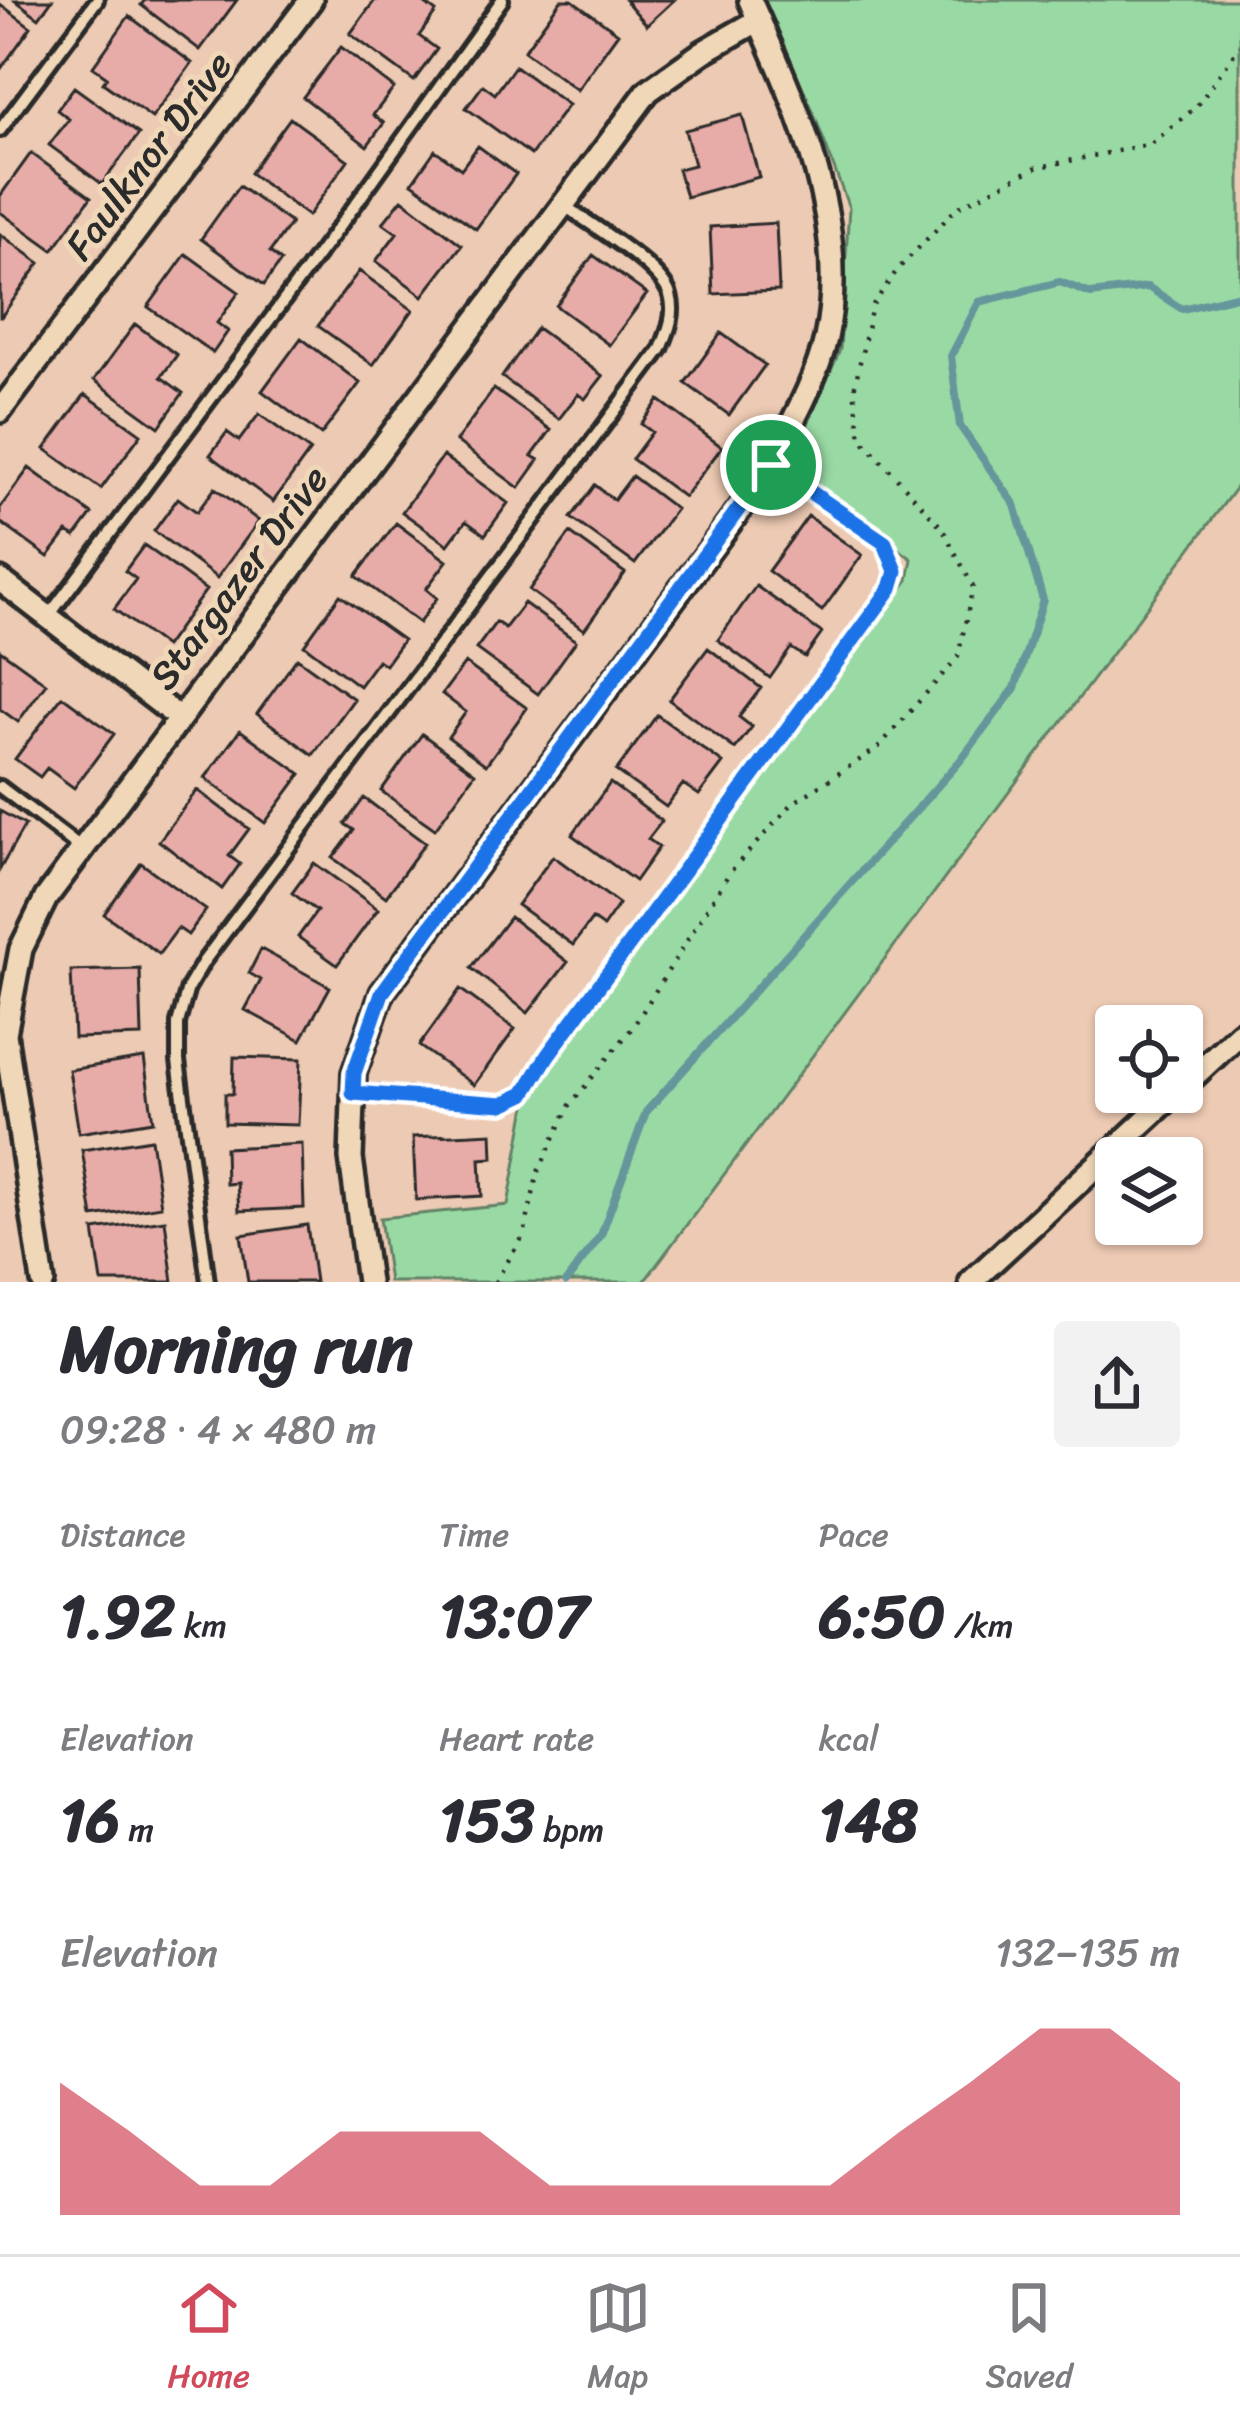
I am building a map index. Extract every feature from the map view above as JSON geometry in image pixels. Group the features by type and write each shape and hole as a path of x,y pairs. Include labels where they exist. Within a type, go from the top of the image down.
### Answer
{"street":[{"name":"Faulknor Drive","path":"0,411 311,0"},
{"path":"368,1282 351,1158 353,1093 354,1073 382,993 771,465 826,338 832,278 823,184 754,10"},
{"name":"Stargazer Drive","path":"43,1282 5,1034 21,949 46,898 647,91 754,10"},
{"path":"0,580 178,717"},
{"path":"1203,1067 1240,1033"},
{"path":"971,1282 1153,1113"}],"lane":[{"path":"0,130 97,0"},
{"path":"48,617 502,0"},
{"path":"208,1282 178,1061 178,1023 188,988 661,349 671,323 670,295 660,277 562,205"},
{"path":"353,1093 503,1104 524,1094 891,588 896,571 885,543 771,465"},
{"path":"0,787 82,849"}],"green space":[{"path":"763,0 1240,0 1240,482 644,1282 389,1282 380,1218 508,1205 529,1089 908,580 912,559 789,468 840,350 849,208 811,106"}],"building":[{"path":"15,0 52,0 39,18"},
{"path":"145,0 237,0 200,50 141,5"},
{"path":"375,0 420,0 436,12 419,36 437,49 414,81 350,34"},
{"path":"561,0 572,0 618,33 577,90 524,51"},
{"path":"625,0 674,0 647,25"},
{"path":"0,4 31,27 0,70"},
{"path":"129,16 192,63 152,118 103,83 107,77 93,67"},
{"path":"341,47 394,88 373,115 384,123 367,146 303,97"},
{"path":"515,66 568,105 531,155 466,108 483,85 495,94"},
{"path":"74,87 139,134 102,184 49,145 69,119 57,110"},
{"path":"742,115 759,177 686,197 678,169 694,165 685,130"},
{"path":"290,118 348,160 308,216 250,173"},
{"path":"478,146 516,174 476,229 412,183 435,150 461,169"},
{"path":"31,153 91,197 53,250 0,212 0,196"},
{"path":"239,186 291,223 270,252 281,261 264,285 201,239"},
{"path":"402,199 462,245 423,296 376,261 397,233 383,223"},
{"path":"776,223 779,291 713,294 710,227"},
{"path":"0,234 40,263 1,317 0,317"},
{"path":"186,254 239,292 217,323 228,331 213,353 148,307"},
{"path":"593,255 647,294 609,345 556,306"},
{"path":"359,271 413,310 373,365 318,326"},
{"path":"135,324 177,355 161,377 183,393 159,427 94,380"},
{"path":"537,328 603,376 585,399 578,394 559,419 502,377"},
{"path":"721,333 765,365 729,415 685,383"},
{"path":"301,338 360,383 321,435 262,391"},
{"path":"494,389 551,430 532,456 539,460 519,488 456,441"},
{"path":"85,394 141,434 101,489 45,449"},
{"path":"659,400 722,447 684,497 632,459 652,432 641,424"},
{"path":"259,414 310,451 273,502 210,455 227,432 239,441"},
{"path":"443,456 508,503 485,535 466,521 448,545 402,512"},
{"path":"29,468 92,514 75,537 67,532 48,557 0,522 0,508"},
{"path":"632,476 676,509 635,564 571,518 595,485 614,500"},
{"path":"215,488 259,521 217,578 154,531 178,498 197,512"},
{"path":"808,516 862,555 822,611 768,571"},
{"path":"396,523 447,561 426,589 437,598 419,623 356,576"},
{"path":"570,533 625,573 584,630 529,590"},
{"path":"144,545 206,590 165,647 114,609 136,579 125,571"},
{"path":"756,586 822,633 805,657 791,648 770,678 718,640"},
{"path":"340,595 403,640 385,665 378,660 359,686 304,645"},
{"path":"524,603 576,641 538,694 476,649 496,622 505,628"},
{"path":"708,648 761,688 739,717 752,727 735,749 669,700"},
{"path":"0,650 46,683 18,722 0,709"},
{"path":"297,658 354,699 313,755 257,714"},
{"path":"465,663 527,708 486,765 448,737 466,712 442,694"},
{"path":"62,696 114,734 74,788 47,768 40,777 15,759"},
{"path":"657,715 723,763 699,795 683,784 666,807 616,771"},
{"path":"240,730 301,774 265,823 205,778"},
{"path":"422,734 475,773 435,829 381,791"},
{"path":"610,783 662,821 648,839 659,847 635,881 572,835"},
{"path":"197,790 249,829 229,856 240,864 222,889 159,841"},
{"path":"364,798 425,843 386,897 333,858 354,830 345,824"},
{"path":"0,811 25,825 0,869"},
{"path":"553,856 619,904 603,927 592,919 573,945 517,905"},
{"path":"141,863 206,910 188,935 178,928 159,954 104,914"},
{"path":"314,863 378,909 337,965 298,937 317,911 292,893"},
{"path":"510,917 568,962 528,1013 471,968"},
{"path":"261,949 330,987 301,1040 245,1010 261,980 249,973"},
{"path":"140,969 142,1036 74,1038 71,971"},
{"path":"460,989 515,1029 474,1085 419,1046"},
{"path":"234,1057 301,1059 298,1125 225,1123 225,1094 233,1094"},
{"path":"144,1058 153,1121 79,1133 69,1070"},
{"path":"492,1133 493,1158 480,1159 482,1196 416,1200 413,1137"},
{"path":"151,1139 161,1206 93,1217 82,1150"},
{"path":"302,1144 304,1208 239,1211 237,1183 226,1184 225,1148"},
{"path":"165,1220 173,1282 102,1282 94,1230"},
{"path":"307,1225 315,1282 248,1282 241,1235"}],"waterway":[{"path":"566,1282 601,1235 646,1112 960,761 1015,688 1043,600 1015,505 960,426 951,356 979,302 1060,282 1091,294 1148,287 1182,309 1240,295"}],"route":[{"path":"771,465 885,543 896,571 891,588 524,1094 503,1104 353,1093 354,1073 382,993 771,465"}]}
